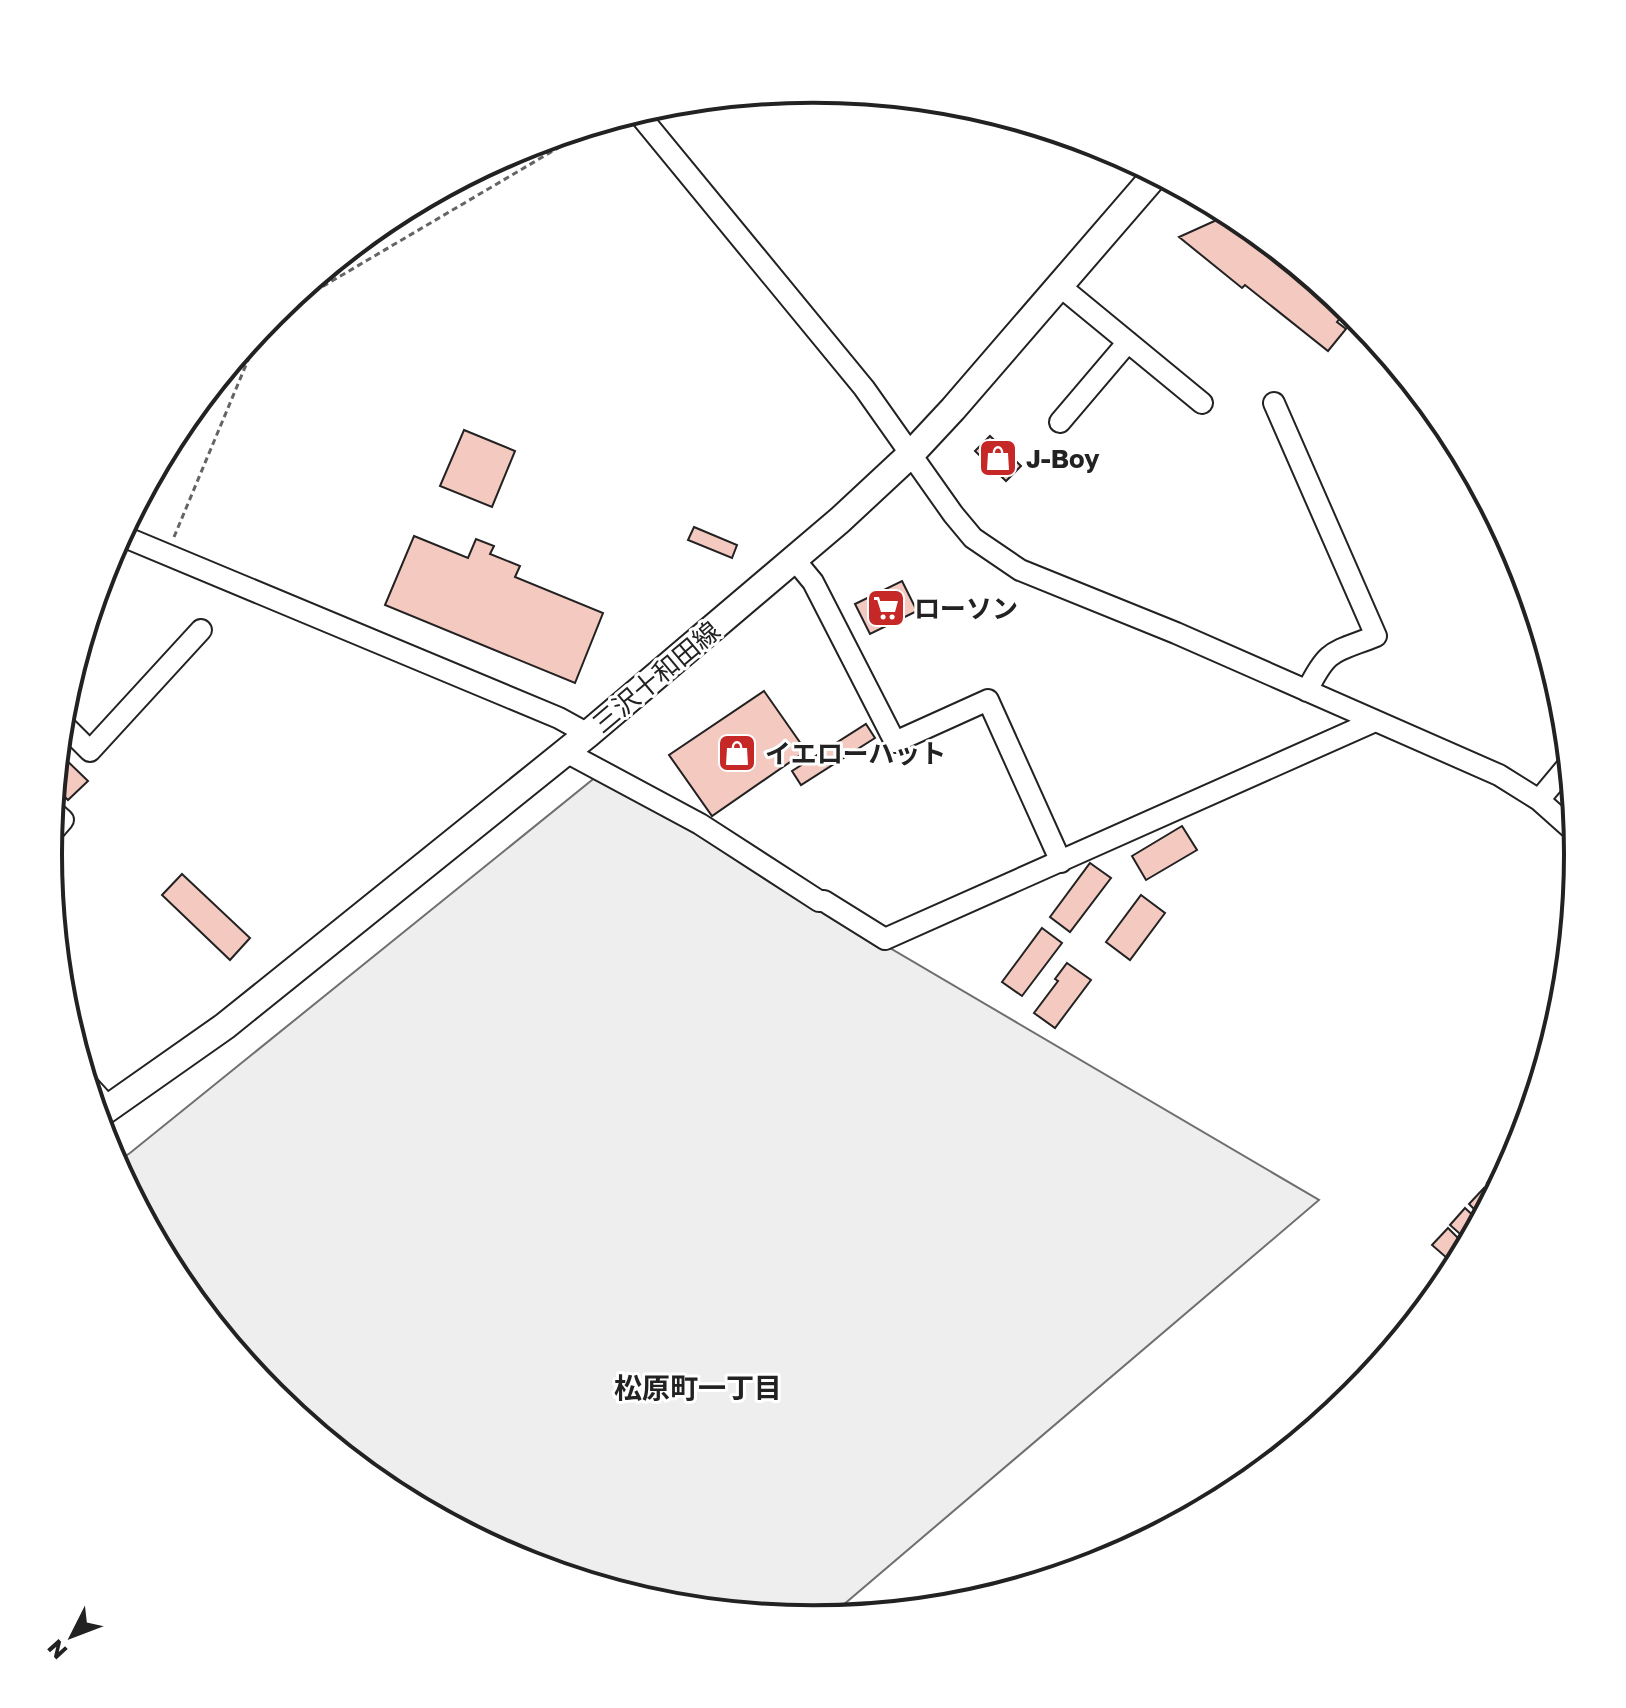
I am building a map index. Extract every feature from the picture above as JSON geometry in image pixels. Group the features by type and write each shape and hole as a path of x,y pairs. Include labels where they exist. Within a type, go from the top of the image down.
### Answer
{"main road":[{"name":"三沢十和田線","path":"107,1109 225,1026 588,734 794,559 912,453 1061,287 1149,182"}],"street":[{"path":"645,122 864,388 973,538 1020,570 1176,633 1499,775 1539,800 1563,821"},
{"path":"1061,287 1202,403"},
{"path":"1060,422 1128,342"},
{"path":"1274,403 1376,636 1328,655 1307,691"},
{"path":"131,540 559,718 588,734"},
{"path":"794,559 813,582 895,742 988,700 1061,862"},
{"path":"72,733 90,751 201,630"},
{"path":"566,752 700,824 819,901 824,901 885,939 1375,721"},
{"path":"1539,800 1560,775"}],"path":[{"path":"317,290 557,149"},
{"path":"166,555 249,358"}],"shaded area":[{"path":"597,776 1319,1200 845,1604 813,1605 715,1599 666,1591 572,1565 481,1528 396,1478 318,1419 248,1349 217,1311 163,1229 126,1156"}],"building":[{"path":"1215,221 1270,258 1308,289 1346,329 1328,351 1179,237"},
{"path":"464,430 515,451 492,507 440,486"},
{"name":"J-Boy","path":"990,436 1021,466 1006,481 975,451"},
{"path":"694,527 737,545 732,558 688,540"},
{"path":"414,536 468,558 476,539 494,546 490,554 520,566 515,577 603,613 575,683 385,605"},
{"name":"ローソン","path":"902,581 917,611 870,634 855,604"},
{"name":"イエローハット","path":"764,691 806,751 712,816 669,755"},
{"path":"866,724 875,738 801,785 792,771"},
{"path":"68,761 88,781 68,800 65,797"},
{"path":"1182,826 1197,850 1146,880 1132,856"},
{"path":"1090,863 1111,878 1070,932 1050,917"},
{"path":"182,874 250,938 230,960 162,895"},
{"path":"1141,895 1165,913 1130,960 1106,942"},
{"path":"1042,928 1062,943 1022,996 1002,982"},
{"path":"1067,963 1091,980 1055,1028 1034,1013 1058,981 1055,979"},
{"path":"1484,1188 1485,1189 1474,1209 1469,1204"},
{"path":"1465,1208 1472,1214 1460,1234 1450,1225"},
{"path":"1448,1228 1458,1238 1446,1257 1432,1245"}],"place":[{"name":"J-Boy","path":"998,458"},
{"name":"ローソン","path":"886,608"},
{"name":"イエローハット","path":"737,753"}],"district":[{"name":"松原町一丁目","path":"698,1387"}]}
